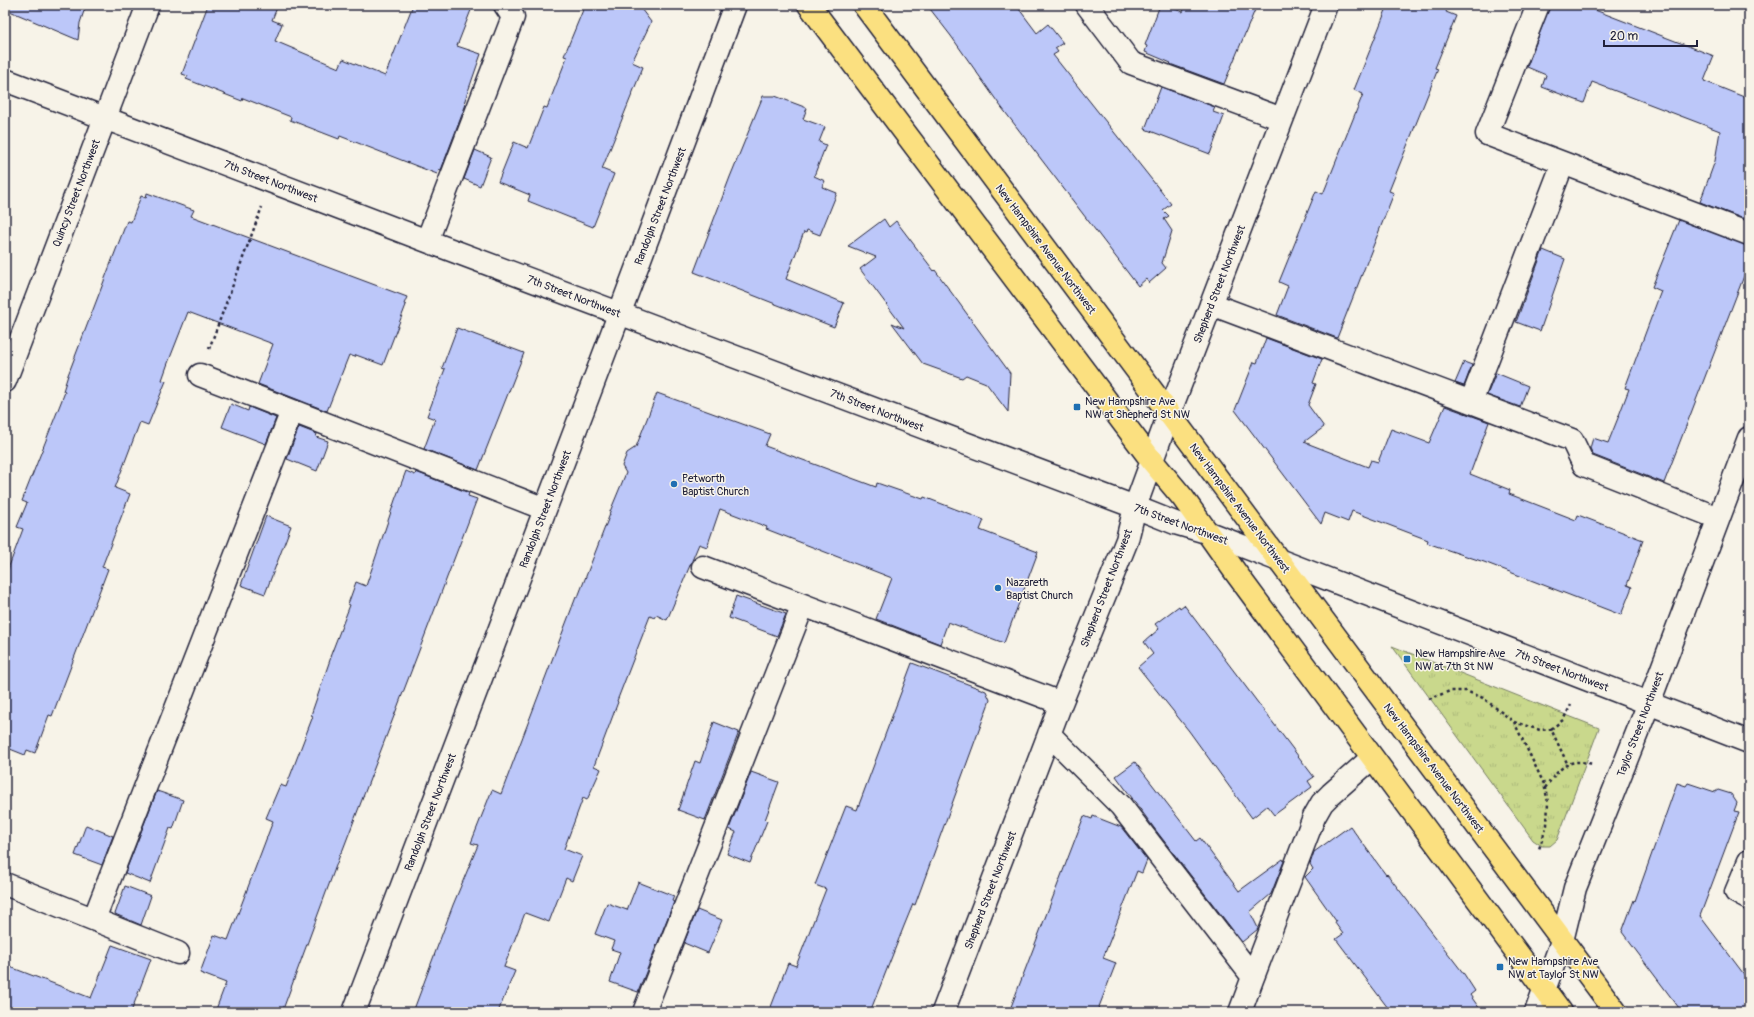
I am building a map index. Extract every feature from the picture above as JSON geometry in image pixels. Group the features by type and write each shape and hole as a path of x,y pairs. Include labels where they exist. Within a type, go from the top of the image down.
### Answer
{"main road":[{"path":"810,5 1152,461 1183,498 1206,532 1372,758 1561,1012"},
{"name":"New Hampshire Avenue Northwest","path":"864,5 1616,1012"}],"street":[{"name":"Quincy Street Northwest","path":"5,381 148,5"},
{"path":"427,241 513,17 505,5"},
{"name":"Randolph Street Northwest","path":"354,1012 620,313 735,5"},
{"path":"1087,5 1131,63 1282,119"},
{"name":"Shepherd Street Northwest","path":"943,1012 1061,703 1126,540 1135,507 1169,414 1326,5"},
{"path":"1538,5 1487,134 1749,234"},
{"name":"7th Street Northwest","path":"5,80 1175,523 1206,532 1749,742"},
{"path":"1471,402 1563,163"},
{"path":"1211,304 1572,440 1584,465 1718,518"},
{"path":"200,375 545,510"},
{"path":"94,919 292,411"},
{"name":"Taylor Street Northwest","path":"1536,1012 1562,941 1575,888 1649,703 1749,438"},
{"path":"703,567 1061,703"},
{"path":"644,1012 803,605"},
{"path":"1049,734 1121,806 1253,977"},
{"path":"1240,1012 1314,817 1322,803 1372,758"},
{"path":"1749,861 1736,892 1749,899"},
{"path":"5,884 178,953"}],"path":[{"path":"200,375 263,207"},
{"path":"1429,699 1450,691 1466,691 1483,698 1514,722 1540,730 1551,728 1563,720 1571,705"},
{"path":"1514,722 1545,788 1548,802 1547,826 1540,849"},
{"path":"1551,728 1567,763"},
{"path":"1545,788 1557,772 1567,763 1581,761 1592,764"}],"green space":[{"path":"1392,646 1599,728 1557,840 1550,846 1542,846 1533,840"}],"building":[{"path":"5,5 86,5 80,23 78,40 5,9"},
{"path":"208,5 278,5 272,20 282,24 275,41 339,68 343,59 385,76 413,5 473,5 457,46 481,54 464,103 466,104 441,170 439,169 437,174 340,136 339,139 290,120 291,117 243,98 242,101 186,79 188,76 182,74"},
{"path":"585,5 638,5 651,22 632,62 643,67 602,169 614,174 593,227 528,201 530,195 498,182 514,142 528,148 544,107 547,108 567,57 564,56"},
{"path":"927,5 1016,5 1037,33 1048,24 1063,43 1055,48 1058,52 1053,55 1171,204 1163,210 1169,216 1164,219 1172,231 1162,263 1166,268 1149,283 1146,279 1138,286 999,104"},
{"path":"1160,5 1183,12 1186,5 1257,5 1224,84 1170,64 1171,63 1145,52 1147,46 1145,45"},
{"path":"1388,5 1449,5 1446,12 1456,16 1435,68 1438,69 1389,191 1394,193 1337,338 1277,315 1288,286 1279,282 1316,191 1323,194 1363,94 1354,90"},
{"path":"1550,5 1582,5 1714,56 1704,81 1749,99 1749,221 1700,202 1715,161 1720,131 1592,82 1584,103 1542,87 1546,75 1527,67"},
{"path":"1161,87 1215,107 1213,112 1224,116 1210,154 1145,129"},
{"path":"763,96 775,96 807,108 803,119 825,127 819,142 826,145 814,176 825,181 822,187 837,193 820,235 807,230 806,233 804,232 786,279 844,303 834,327 694,272"},
{"path":"475,150 491,157 480,186 464,179"},
{"path":"147,193 194,210 191,216 407,297 404,304 406,305 383,365 356,355 355,357 349,355 327,411 258,384 273,344 188,312 162,380 166,381 148,425 140,422 115,488 130,494 102,567 108,569 52,716 49,715 35,753 27,750 25,755 5,747 5,577 23,529 17,527 27,503 22,501 65,392 63,391 68,375 127,221 131,222 141,196 146,198"},
{"path":"884,219 889,227 896,221 934,271 935,270 1010,373 1008,412 986,383 966,375 962,378 923,364 892,323 904,328 860,269 876,257 848,246"},
{"path":"1679,220 1749,246 1749,263 1664,483 1593,455 1590,448 1593,438 1608,443 1618,418 1629,389 1625,388 1661,291 1652,287"},
{"path":"1543,250 1565,259 1540,331 1516,322"},
{"path":"457,328 524,353 478,470 424,449 435,419 427,416 445,369 442,368"},
{"path":"1266,338 1322,359 1313,383 1316,384 1308,405 1324,427 1304,442 1368,467 1371,460 1378,462 1391,429 1429,443 1445,406 1489,422 1470,474 1510,490 1509,494 1576,520 1578,515 1643,540 1627,585 1632,587 1621,615 1484,562 1427,543 1428,540 1352,511 1348,522 1325,513 1321,524 1235,410 1254,362 1257,363"},
{"path":"1464,362 1472,365 1464,386 1455,383"},
{"path":"1496,373 1528,386 1520,407 1487,395"},
{"path":"657,393 770,434 765,446 876,487 877,483 923,499 924,497 984,520 980,530 1038,552 1004,643 948,622 940,644 876,619 892,578 766,529 767,527 720,509 707,547 699,544 667,620 656,615 654,618 650,616 594,766 601,769 587,800 583,798 564,849 582,856 572,881 566,878 549,922 525,913 504,967 515,971 498,1012 413,1012 453,905 478,845 471,843 492,790 501,794 576,597 578,597 626,473 622,466 627,453 636,447"},
{"path":"231,404 248,411 249,407 276,418 266,444 222,427"},
{"path":"299,427 317,434 316,437 328,441 317,471 287,459"},
{"path":"406,471 415,475 416,472 469,493 468,496 477,499 341,852 282,1012 215,1012 226,983 200,973 214,935 228,940 273,821 266,818 280,785 286,787 313,716 311,715 330,657 350,605 348,604 356,582 366,586"},
{"path":"266,516 291,526 265,594 241,585"},
{"path":"736,596 786,614 777,636 729,618"},
{"path":"1184,605 1314,777 1308,781 1312,787 1274,815 1267,806 1252,818 1189,731 1138,667 1153,654 1144,642 1159,629 1155,624 1179,606 1180,608"},
{"path":"912,663 986,691 990,700 915,905 913,904 870,1012 769,1012 788,963 796,966 826,889 815,885 846,806 857,810"},
{"path":"714,722 739,732 705,820 678,810 695,761 700,763"},
{"path":"1135,762 1196,841 1200,838 1239,891 1283,859 1284,861 1271,894 1250,912 1258,929 1242,942 1116,776"},
{"path":"751,772 779,782 765,820 767,821 750,863 727,854 736,832 729,829"},
{"path":"1677,783 1686,786 1688,783 1715,792 1718,790 1731,794 1737,803 1734,811 1739,812 1700,916 1749,981 1749,1012 1682,1012 1622,932 1634,900 1635,901"},
{"path":"157,791 183,800 173,829 170,828 150,883 125,873"},
{"path":"1084,816 1092,819 1093,816 1121,827 1147,860 1142,873 1137,871 1103,958 1116,963 1097,1012 1009,1012"},
{"path":"86,825 113,836 102,865 75,855"},
{"path":"1350,826 1386,875 1387,874 1464,974 1475,991 1470,995 1482,1012 1391,1012 1336,939 1343,934 1335,923 1336,921 1305,877 1313,869 1310,864 1314,852"},
{"path":"638,882 674,896 672,901 674,902 638,992 610,982 620,952 611,949 614,941 595,934 607,903 627,910"},
{"path":"125,886 151,896 141,925 115,914"},
{"path":"697,910 722,920 708,953 684,943"},
{"path":"112,945 151,959 131,1012 5,1012 5,965 91,998"}],"place":[{"name":"New Hampshire Ave NW at Shepherd St NW","path":"1077,407"},
{"name":"Petworth Baptist Church","path":"674,484"},
{"name":"Nazareth Baptist Church","path":"998,588"},
{"name":"New Hampshire Ave NW at 7th St NW","path":"1407,659"},
{"name":"New Hampshire Ave NW at Taylor St NW","path":"1500,967"}]}
